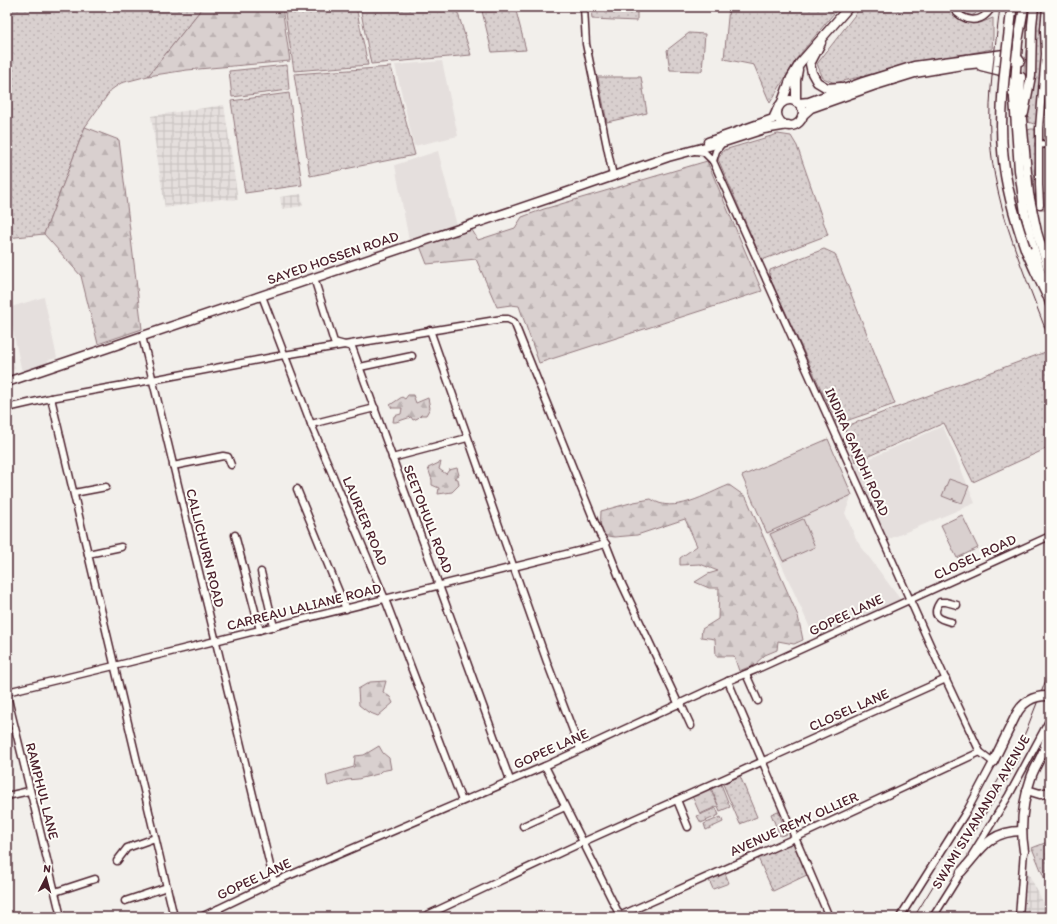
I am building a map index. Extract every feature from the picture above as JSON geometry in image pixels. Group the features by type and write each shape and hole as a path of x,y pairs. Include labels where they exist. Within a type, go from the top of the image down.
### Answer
{"highway":[{"path":"1012,7 1002,111 1003,155 1013,214 1026,250 1049,299"}],"main road":[{"path":"849,7 800,63 791,78 782,102 777,110 778,118 784,124 788,125 798,122 811,108 866,88 915,73 944,67 1017,58 1023,50"},
{"path":"1024,7 1017,58 1014,98 1019,170 1025,213 1032,243 1049,299"},
{"path":"1029,7 1021,67 1020,98 1022,124 1031,208 1036,232 1050,275"},
{"path":"1022,124 1031,76 1032,25 1034,7"},
{"path":"985,56 1011,45 1021,28"},
{"path":"826,32 810,64 812,73 817,82 827,88 838,88 863,82"},
{"path":"797,103 809,102 863,82 914,66 1010,54 1017,58 1021,67"},
{"path":"797,103 796,80 800,63"},
{"path":"976,64 1001,71 1008,81 1014,98"},
{"path":"782,102 791,100 797,103 802,109 802,116"},
{"name":"SAYED HOSSEN ROAD","path":"7,382 672,156 722,136 773,119 777,110"},
{"name":"SAYED HOSSEN ROAD","path":"672,156 724,142 764,129 788,125"},
{"path":"993,762 1016,715 1024,703 1032,698 1043,695 1050,696"},
{"path":"1044,750 1045,741 1050,728"},
{"path":"1024,851 1022,831 1024,806 1031,777 1050,741"},
{"path":"1028,790 1040,794 1050,792"},
{"path":"961,872 983,846 991,839 1001,834 1022,831"}],"street":[{"path":"584,7 586,44 613,176"},
{"path":"952,7 962,18 970,20 976,20 988,14 992,7"},
{"path":"1040,205 1039,128 1047,23 1046,7"},
{"path":"688,152 704,152 713,161 716,151 724,142"},
{"path":"1039,144 1050,145"},
{"name":"INDIRA GANDHI ROAD","path":"713,161 946,680 980,752"},
{"name":"SEETOHULL ROAD","path":"314,278 334,342 352,347 360,367 510,780"},
{"name":"LAURIER ROAD","path":"262,296 312,424 385,600 462,802"},
{"path":"7,408 52,398 284,354 508,319 514,322 590,511 600,535 606,544 621,582 691,726"},
{"path":"430,330 554,684 580,749"},
{"name":"CALLICHURN ROAD","path":"142,336 274,882"},
{"path":"360,367 412,356"},
{"path":"52,398 174,917"},
{"path":"312,424 375,408"},
{"path":"392,458 467,438"},
{"path":"173,466 225,456 229,458 231,465"},
{"path":"74,493 106,487"},
{"path":"297,489 346,609"},
{"path":"235,535 260,630"},
{"name":"CLOSEL ROAD","path":"910,600 1050,536"},
{"name":"CARREAU LALIANE ROAD","path":"7,693 606,544"},
{"path":"88,554 121,548"},
{"path":"261,572 274,627"},
{"name":"GOPEE LANE","path":"201,917 274,882 545,766 728,681 910,600"},
{"path":"950,622 942,620 938,617 936,613 937,607 940,602 946,602 957,606"},
{"path":"746,674 758,701"},
{"name":"CLOSEL LANE","path":"423,917 583,842 946,680"},
{"path":"728,681 829,917"},
{"name":"RAMPHUL LANE","path":"7,693 61,917"},
{"name":"SWAMI SIVANANDA AVENUE","path":"933,917 1009,795 1050,719"},
{"path":"900,917 968,810 993,762 980,752"},
{"name":"AVENUE REMY OLLIER","path":"618,916 795,838 980,752"},
{"path":"545,766 618,916"},
{"path":"7,796 30,791"},
{"path":"677,800 688,827"},
{"path":"523,826 565,807"},
{"path":"117,861 127,848 155,838"},
{"path":"1019,917 1024,851"},
{"path":"55,892 95,879"},
{"path":"125,901 167,887"},
{"path":"218,909 221,917"}],"shaded area":[{"path":"442,61 458,136 414,146 395,65"},
{"path":"224,105 238,200 221,199 165,208 151,116"},
{"path":"438,151 457,226 409,241 395,165"},
{"path":"301,194 303,206 282,209 280,197"},
{"path":"44,297 57,358 48,360 49,363 22,372 8,308"},
{"path":"7,325 15,369 7,372"},
{"path":"943,426 975,503 887,540 853,466"},
{"path":"828,439 852,495 845,513 857,541 903,603 814,637 742,476"},
{"path":"1027,871 1050,915 1050,917 1022,917"}],"green space":[{"path":"7,7 203,7 148,76 121,83 111,90 85,127 44,234 7,238"},
{"path":"203,7 282,7 290,61 187,70 148,76"},
{"path":"284,7 356,7 368,65 294,71"},
{"path":"360,7 456,7 471,55 371,64"},
{"path":"481,7 515,7 526,50 492,52"},
{"path":"591,7 637,7 637,21 592,19"},
{"path":"729,7 839,7 797,58 770,103 754,65 724,59"},
{"path":"861,7 943,7 944,9 980,23 993,18 992,49 896,68 835,83 823,78 817,64"},
{"path":"954,7 981,7 975,14 967,18"},
{"path":"1037,7 1045,7 1045,21 1041,22 1042,57 1037,121 1034,124 1028,122 1028,113"},
{"path":"1029,21 1031,52 1023,113 1024,69"},
{"path":"689,33 705,34 702,71 670,70 667,50"},
{"path":"287,65 289,90 232,97 229,71"},
{"path":"391,67 415,155 310,176 294,74"},
{"path":"598,77 641,77 647,113 607,122"},
{"path":"289,93 302,185 245,193 231,101"},
{"path":"85,127 119,140 142,329 98,344 81,276 44,234"},
{"path":"1035,129 1036,133 1036,160 1033,185 1031,184 1027,137 1028,130"},
{"path":"778,134 791,136 797,146 828,235 762,260 718,159 724,150"},
{"path":"707,161 762,291 539,363 519,306 511,305 497,307 476,259 427,264 420,246 472,230 478,240 515,228 522,217 544,209"},
{"path":"1042,194 1050,194 1050,209 1041,209"},
{"path":"824,249 835,254 895,404 837,424 769,276 770,270"},
{"path":"1048,351 1050,358 1050,447 973,482 944,423 855,462 844,427"},
{"path":"408,395 413,395 416,403 428,398 430,408 426,415 421,415 413,420 411,417 393,422 394,416 401,414 402,408 392,408 390,405 402,397 405,399"},
{"path":"828,439 852,495 767,533 742,476"},
{"path":"441,462 439,469 446,474 449,470 457,468 459,475 454,478 458,479 459,485 452,492 438,494 439,488 432,485 428,468"},
{"path":"949,479 969,486 962,503 953,500 953,498 952,500 942,496"},
{"path":"729,485 746,497 798,616 803,640 794,644 778,641 777,650 765,655 754,665 739,671 734,656 716,656 715,639 701,637 702,629 718,619 719,588 709,588 695,582 708,574 718,571 700,564 680,565 680,558 697,546 685,519 637,535 615,537 600,535 601,511 651,499 670,505 680,504 700,498"},
{"path":"962,515 978,548 957,558 941,525"},
{"path":"803,519 815,547 783,561 770,534"},
{"path":"386,681 383,692 390,697 393,703 378,716 368,712 359,705 358,689 370,682"},
{"path":"379,746 383,753 389,758 391,769 381,771 378,774 347,780 328,786 326,775 354,767 355,756 364,755"},
{"path":"740,776 757,817 740,824 723,784"},
{"path":"721,784 730,807 720,811 718,806 700,814 692,796 710,789 718,805 711,788"},
{"path":"716,808 719,815 701,823 697,816"},
{"path":"778,811 787,834 780,836 771,814"},
{"path":"721,817 723,822 706,830 704,824"},
{"path":"1050,841 1050,892 1032,848"},
{"path":"794,842 809,874 773,891 758,858"},
{"path":"725,873 729,883 713,889 709,880"}],"tram line":[{"path":"1000,7 992,72 990,105 990,137 993,164 1004,216 1012,241 1050,342"},
{"path":"914,917 1018,748 1050,670"},
{"path":"966,844 1007,780 1019,757"}]}
